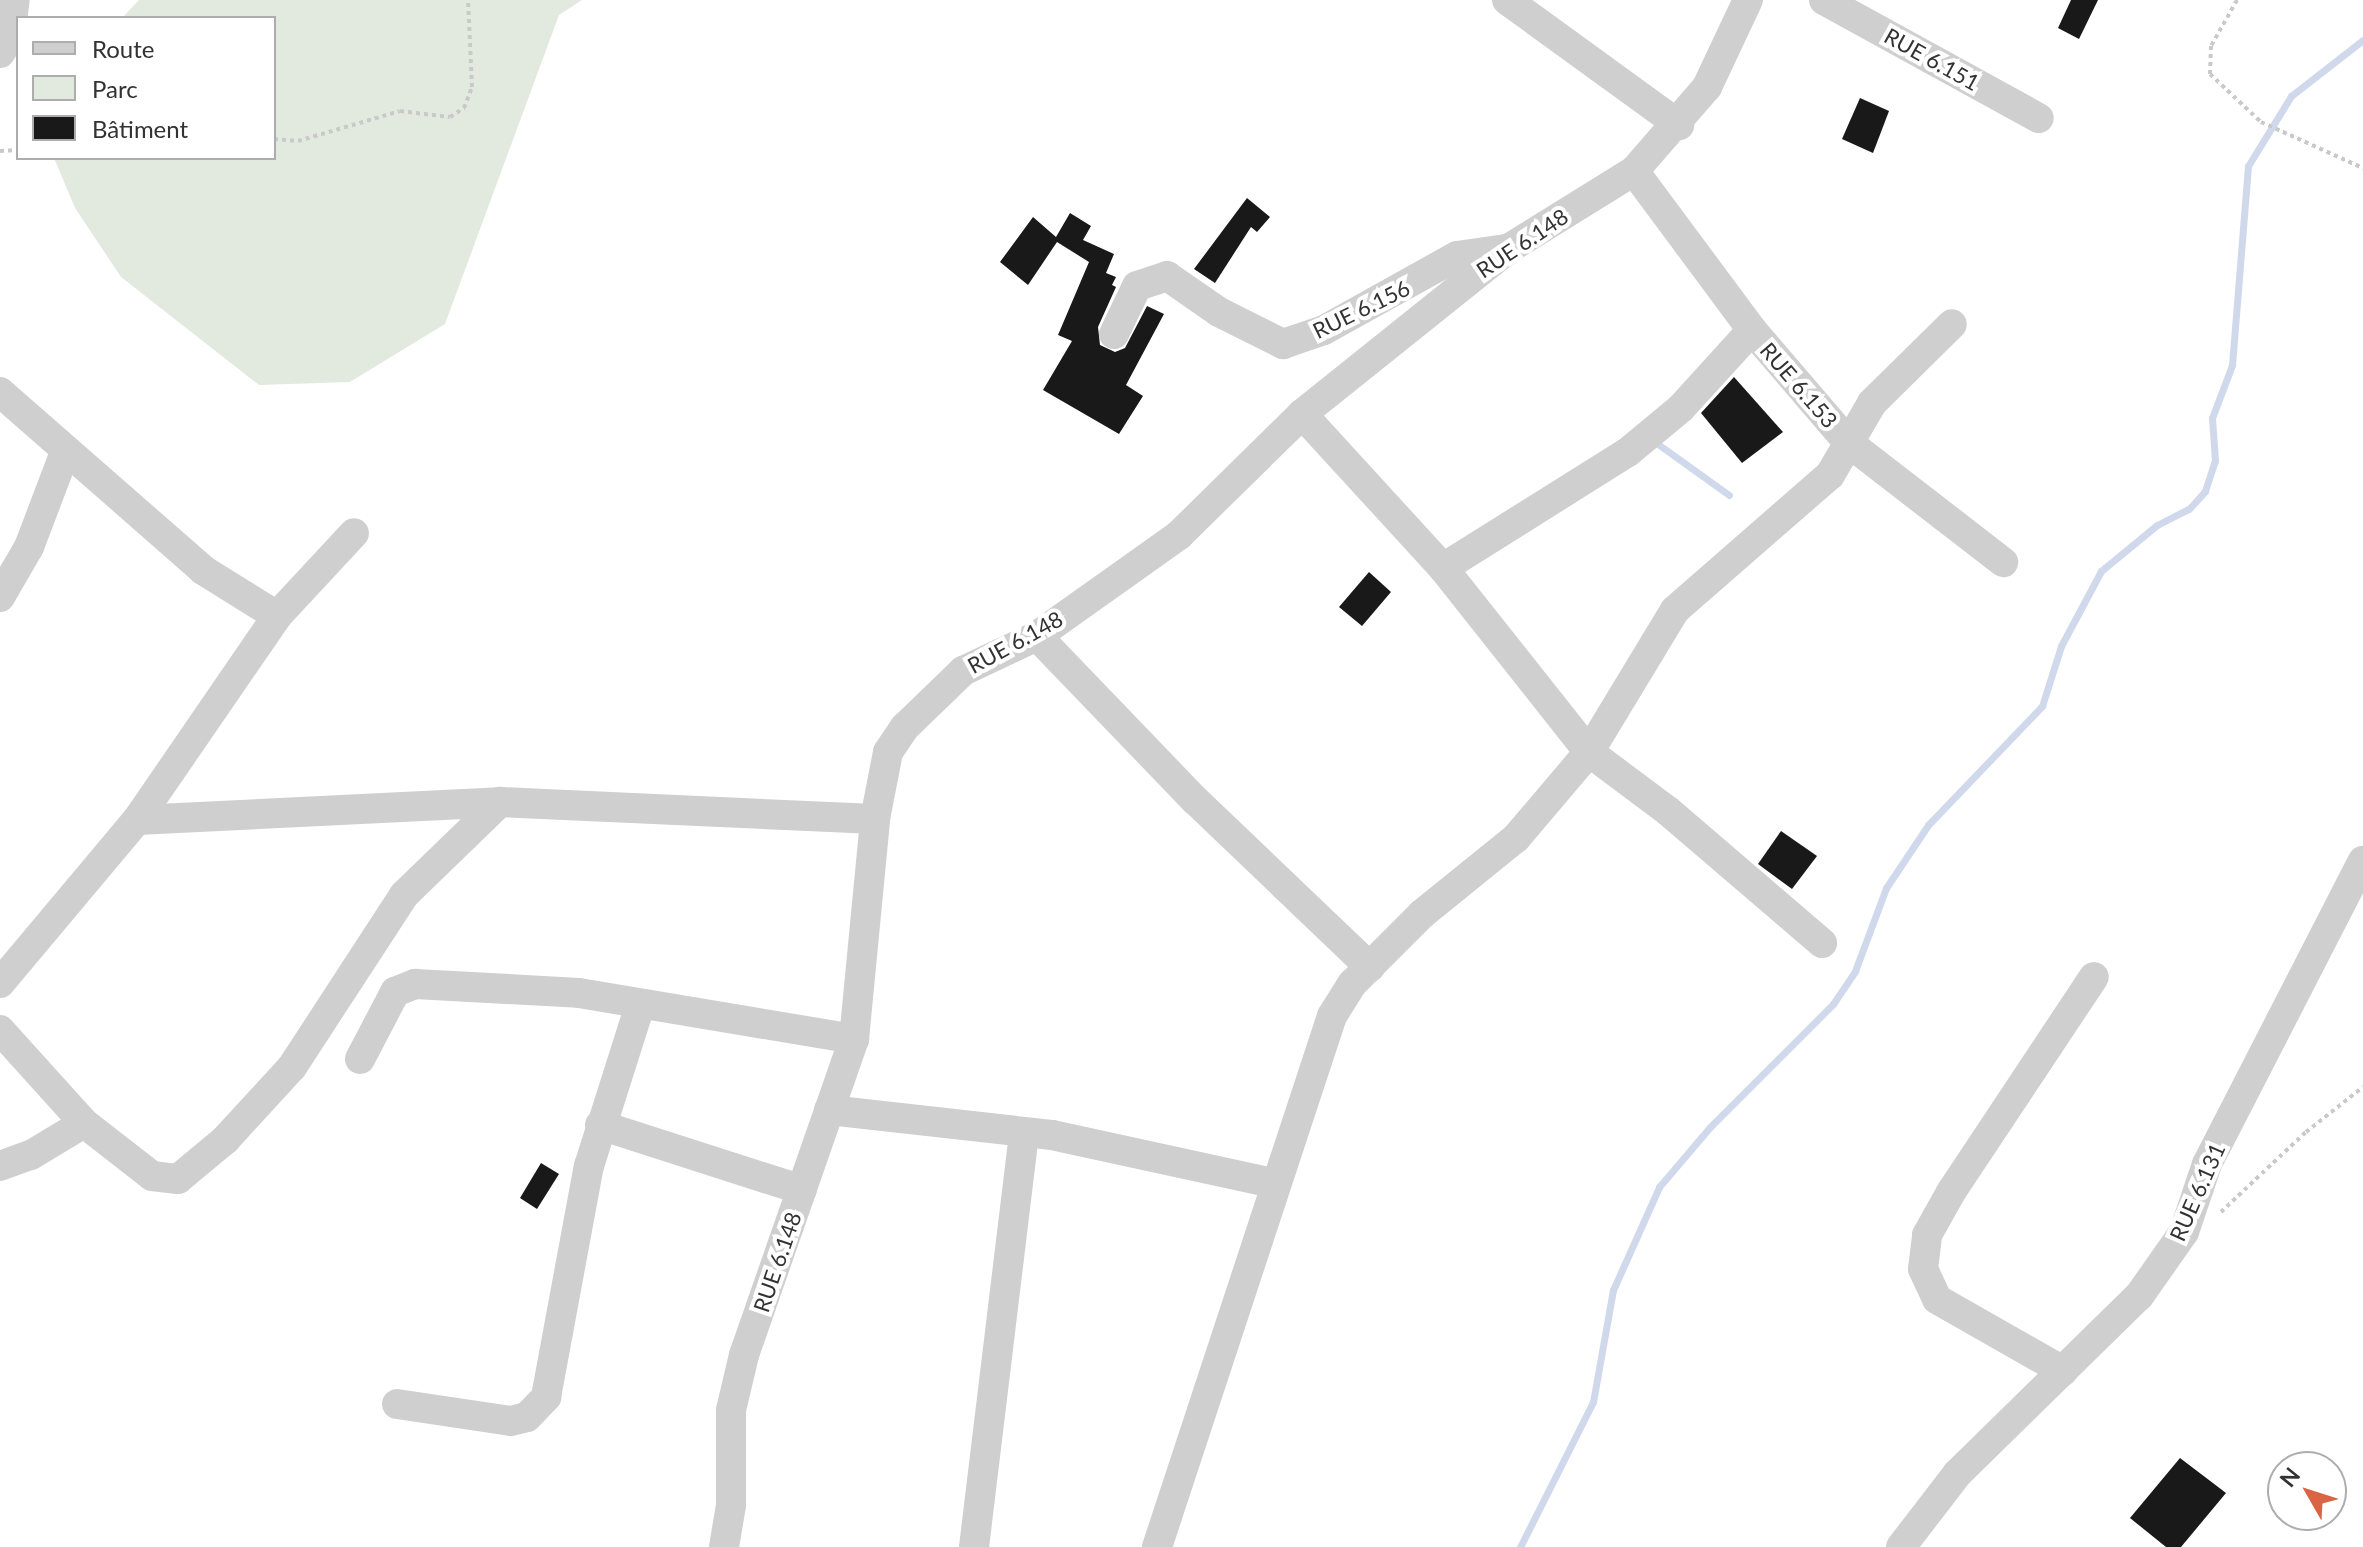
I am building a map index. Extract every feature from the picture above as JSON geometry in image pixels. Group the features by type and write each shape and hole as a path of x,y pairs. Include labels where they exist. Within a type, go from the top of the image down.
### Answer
{"street":[{"path":"0,53 10,38 15,0"},
{"path":"1507,0 1679,125"},
{"name":"RUE 6.151","path":"1824,0 2039,118"},
{"name":"RUE 6.148","path":"724,1547 731,1505 731,1410 744,1355 854,1039 875,819 888,752 905,727 963,671 1037,636 1179,535 1302,414 1508,249 1634,171 1679,125 1707,87 1744,2"},
{"name":"RUE 6.153","path":"1634,171 1752,330 1849,443 2003,562"},
{"name":"RUE 6.156","path":"1114,334 1137,286 1167,276 1219,312 1283,344 1324,330 1457,256 1508,249"},
{"path":"1157,1547 1332,1016 1370,967 1422,914 1516,838 1589,752 1675,610 1812,493 1849,443 1872,403 1952,324"},
{"path":"1443,568 1628,452 1681,408 1752,330"},
{"path":"0,392 203,570 277,616"},
{"path":"1302,414 1443,568 1589,752 1668,811 1822,943"},
{"path":"0,597 29,547 65,452"},
{"path":"0,983 137,820 277,616 354,533"},
{"path":"1037,636 1217,822 1370,967"},
{"path":"137,820 442,809 500,802 875,819"},
{"path":"0,1030 84,1123 152,1176 178,1179 225,1140 292,1067 404,895 500,802"},
{"name":"RUE 6.131","path":"1901,1547 1957,1474 2139,1296 2184,1232 2207,1164 2363,861"},
{"path":"2063,1371 1937,1299 1923,1269 1927,1235 1951,1192 2094,977"},
{"path":"360,1059 395,992 415,984 579,993 854,1039"},
{"path":"397,1404 511,1421 527,1417 546,1397 600,1125 640,1005"},
{"path":"829,1110 1024,1132 1276,1184"},
{"path":"0,1166 31,1155 84,1123"},
{"path":"600,1125 802,1190"},
{"path":"974,1547 1024,1132"}],"path":[{"path":"276,139 298,141 400,111 450,117 464,108 472,87 468,0"},
{"path":"2237,0 2211,46 2210,74 2261,122 2363,168"},
{"path":"2184,1232 2233,1206 2306,1132 2363,1087"}],"green space":[{"path":"139,0 582,0 559,15 445,324 350,382 259,385 121,277 75,208 55,160 276,160 276,16 124,16"}],"building":[{"path":"2071,0 2098,0 2079,39 2058,28"},
{"path":"1860,98 1889,111 1873,153 1842,139"},
{"path":"1247,198 1270,217 1257,232 1251,227 1215,283 1194,269"},
{"path":"1070,213 1091,226 1083,240 1114,254 1106,273 1116,277 1112,285 1116,287 1098,327 1100,345 1115,352 1125,348 1147,306 1164,314 1126,385 1143,396 1119,434 1043,390 1072,341 1058,335 1089,262 1057,242 1028,285 1000,262 1033,217 1056,237"},
{"path":"1734,377 1783,432 1742,463 1701,413"},
{"path":"1369,572 1391,592 1362,626 1339,607"},
{"path":"1781,831 1817,856 1792,889 1758,864"},
{"path":"541,1163 559,1174 537,1209 520,1198"},
{"path":"2180,1458 2226,1493 2181,1547 2166,1547 2130,1518"}],"waterway":[{"path":"1520,1547 1593,1402 1613,1290 1659,1187 1710,1127 1833,1004 1855,971 1886,888 1928,825 2042,706 2061,646 2101,571 2157,525 2189,509 2205,491 2215,461 2212,418 2232,365 2248,166 2291,96 2363,40"},
{"path":"1655,442 1729,495"}]}
